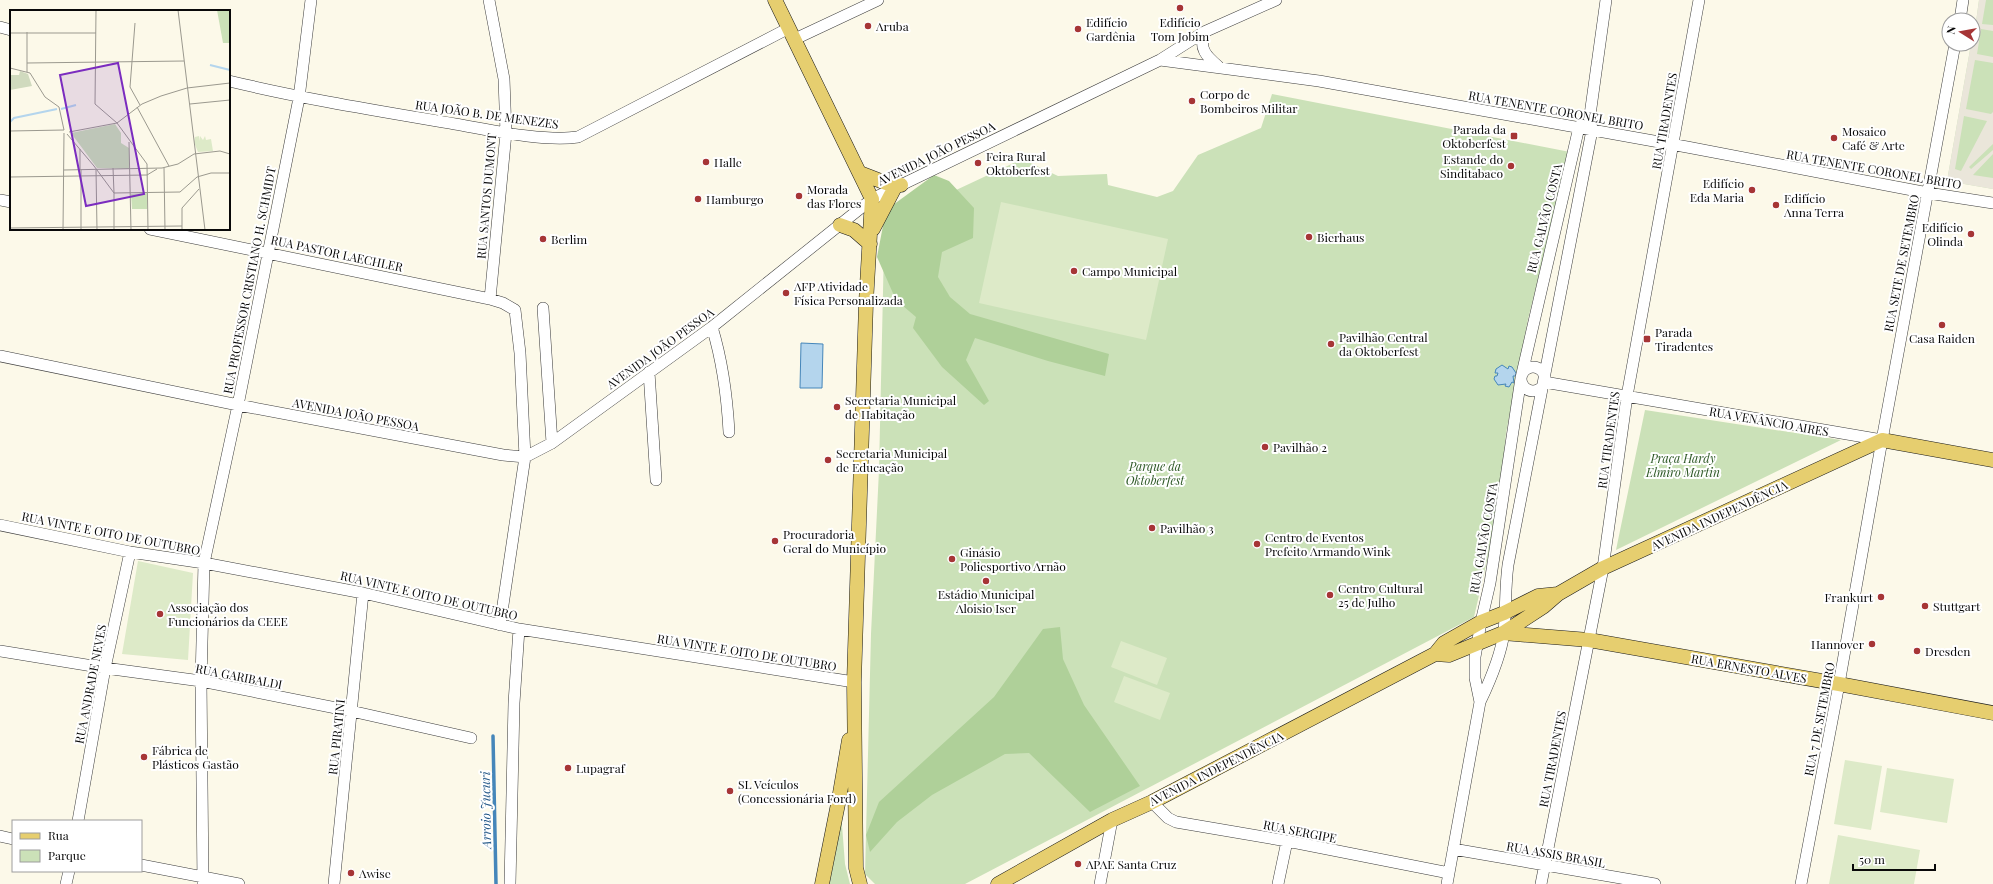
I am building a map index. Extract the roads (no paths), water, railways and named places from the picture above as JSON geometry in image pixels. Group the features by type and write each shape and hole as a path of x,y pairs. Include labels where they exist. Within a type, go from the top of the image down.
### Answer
{"main road":[{"path":"775,0 872,199 854,682 856,868 860,884"},
{"path":"860,173 898,186 876,223 870,240"},
{"path":"840,225 854,230 870,240"},
{"name":"RUA VENÂNCIO AIRES","path":"1882,440 1993,460"},
{"name":"AVENIDA INDEPENDÊNCIA","path":"1435,654 1450,655 1504,634 1543,607 1558,594 1603,568 1882,440"},
{"name":"AVENIDA INDEPENDÊNCIA","path":"998,884 1112,820 1152,802 1435,654 1444,643 1480,622 1504,613 1538,596 1558,594"},
{"name":"RUA ERNESTO ALVES","path":"1504,634 1589,640 1993,713"},
{"path":"822,884 839,799 854,704"},
{"path":"839,799 856,804"},
{"path":"856,868 869,884"}],"street":[{"name":"RUA PROFESSOR CRISTIANO H. SCHMIDT","path":"203,881 201,681 204,563 238,405 298,98 311,0"},
{"name":"RUA SANTOS DUMONT","path":"488,0 504,79 506,133 490,299"},
{"name":"RUA JOÃO B. DE MENEZES","path":"230,81 298,98 506,133 566,139 578,137 792,34 878,0"},
{"name":"AVENIDA JOÃO PESSOA","path":"0,356 238,405 504,455 525,457 552,443 712,327 872,199 1160,60 1204,32 1276,0"},
{"name":"RUA GALVÃO COSTA","path":"1448,878 1480,702 1491,680 1504,634 1505,583 1544,382 1553,325 1592,130 1590,115 1606,0"},
{"name":"RUA TIRADENTES","path":"1542,884 1603,568 1627,396 1674,145 1699,0"},
{"path":"1961,12 1963,0"},
{"path":"0,27 10,30"},
{"path":"1204,32 1202,42 1204,54 1218,66"},
{"name":"RUA SETE DE SETEMBRO","path":"1882,440 1954,52"},
{"name":"RUA TENENTE CORONEL BRITO","path":"1160,60 1218,66 1320,82 1579,127 1928,193 1993,203"},
{"name":"RUA GALVÃO COSTA","path":"1480,702 1475,678 1477,644 1480,622 1490,583 1521,378 1579,127 1590,115"},
{"path":"0,200 10,202"},
{"name":"RUA PASTOR LAECHLER","path":"155,230 490,299 503,303 515,310 520,353 525,457"},
{"path":"543,308 552,443"},
{"path":"712,327 721,357 728,404 729,432"},
{"path":"1535,366 1543,374 1544,382 1540,390 1530,392 1526,390 1521,378 1526,369 1535,366"},
{"path":"650,372 656,480"},
{"name":"RUA VENÂNCIO AIRES","path":"1544,382 1882,440"},
{"name":"RUA 7 DE SETEMBRO","path":"1801,884 1839,684 1882,440"},
{"path":"500,625 525,457"},
{"name":"RUA VINTE E OITO DE OUTUBRO","path":"0,525 130,552 204,563 363,593 518,629 854,682"},
{"name":"RUA ANDRADE NEVES","path":"78,820 105,668 130,552"},
{"name":"RUA PIRATINI","path":"334,884 363,593"},
{"path":"510,884 513,711 518,629"},
{"name":"RUA GARIBALDI","path":"0,651 105,668 201,681 352,711 471,738"},
{"name":"RUA SERGIPE","path":"1152,802 1168,818 1176,822 1287,841 1448,878"},
{"path":"1100,884 1112,820"},
{"path":"0,836 12,839"},
{"path":"1278,884 1287,841"},
{"name":"RUA ASSIS BRASIL","path":"1453,849 1655,884"},
{"path":"142,865 203,881 239,884"},
{"path":"66,884 69,872"}],"water":[{"path":"801,343 823,344 822,388 800,388"},
{"path":"1502,365 1508,369 1509,366 1512,367 1516,373 1516,376 1513,376 1514,383 1512,382 1509,387 1505,386 1506,384 1498,385 1494,379 1498,373 1495,373 1496,369"}],"waterway":[{"name":"Arroio Jucuri","path":"493,736 496,884"}],"place":[{"name":"Edifício Tom Jobim","path":"1180,8"},
{"name":"Aruba","path":"868,26"},
{"name":"Edifício Gardênia","path":"1078,29"},
{"name":"Corpo de Bombeiros Militar","path":"1192,101"},
{"name":"Parada da Oktoberfest","path":"1514,136"},
{"name":"Mosaico Café & Arte","path":"1834,138"},
{"name":"Halle","path":"706,162"},
{"name":"Feira Rural Oktoberfest","path":"978,163"},
{"name":"Estande do Sinditabaco","path":"1511,166"},
{"name":"Edifício Eda Maria","path":"1752,190"},
{"name":"Morada das Flores","path":"799,196"},
{"name":"Hamburgo","path":"698,199"},
{"name":"Edifício Anna Terra","path":"1776,205"},
{"name":"Edifício Olinda","path":"1971,234"},
{"name":"Bierhaus","path":"1309,237"},
{"name":"Berlim","path":"543,239"},
{"name":"Campo Municipal","path":"1074,271"},
{"name":"AFP Atividade Física Personalizada","path":"786,293"},
{"name":"Casa Raiden","path":"1942,325"},
{"name":"Parada Tiradentes","path":"1647,339"},
{"name":"Pavilhão Central da Oktoberfest","path":"1331,344"},
{"name":"Secretaria Municipal de Habitação","path":"837,407"},
{"name":"Pavilhão 2","path":"1265,447"},
{"name":"Secretaria Municipal de Educação","path":"828,460"},
{"name":"Pavilhão 3","path":"1152,528"},
{"name":"Procuradoria Geral do Município","path":"775,541"},
{"name":"Centro de Eventos Prefeito Armando Wink","path":"1257,544"},
{"name":"Ginásio Poliesportivo Arnão","path":"952,559"},
{"name":"Estádio Municipal Aloisio Iser","path":"986,581"},
{"name":"Centro Cultural 25 de Julho","path":"1330,595"},
{"name":"Frankurt","path":"1881,597"},
{"name":"Stuttgart","path":"1925,606"},
{"name":"Associação dos Funcionários da CEEE","path":"160,614"},
{"name":"Hannover","path":"1872,644"},
{"name":"Dresden","path":"1917,651"},
{"name":"Fábrica de Plásticos Gastão","path":"144,757"},
{"name":"Lupagraf","path":"568,768"},
{"name":"SL Veículos (Concessionária Ford)","path":"730,791"},
{"name":"APAE Santa Cruz","path":"1078,864"},
{"name":"Awise","path":"351,873"}],"park label":[{"name":"Praça Hardy Elmiro Martin","path":"1683,465"},
{"name":"Parque da Oktoberfest","path":"1155,473"}]}
